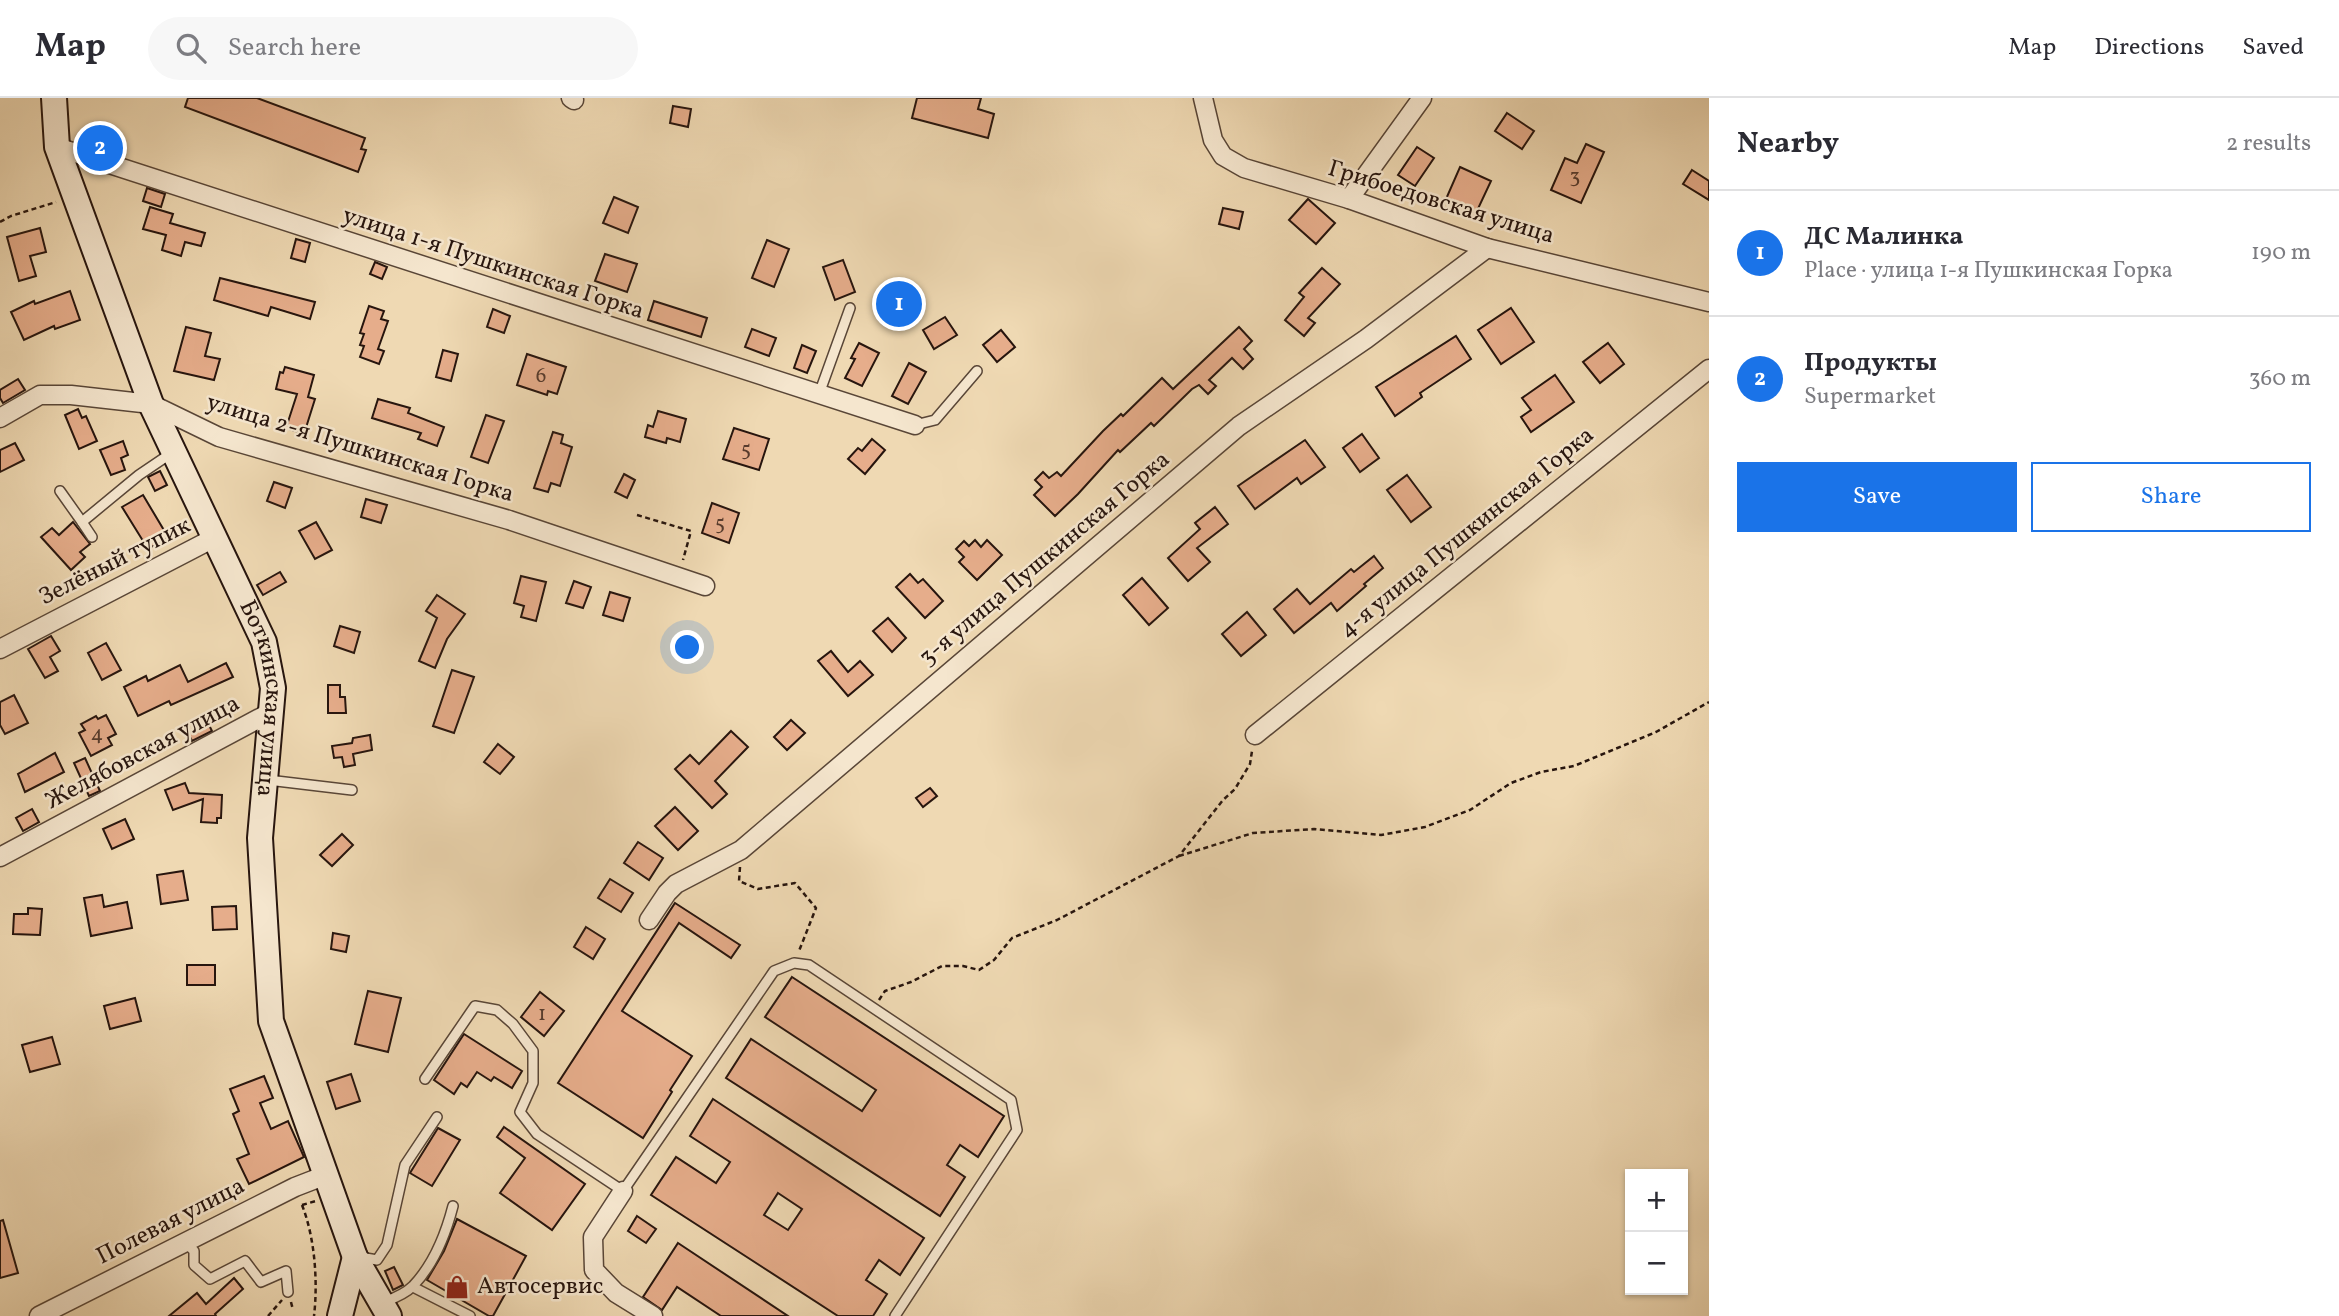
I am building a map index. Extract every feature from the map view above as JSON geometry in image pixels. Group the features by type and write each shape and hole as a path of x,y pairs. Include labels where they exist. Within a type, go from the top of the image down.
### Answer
{"street":[{"name":"Боткинская улица","path":"54,98 57,147 151,404 264,642 273,688 260,838 271,1021 355,1256 386,1309"},
{"name":"Грибоедовская улица","path":"1203,98 1213,139 1223,156 1244,168 1349,200 1487,248 1709,302"},
{"path":"1349,200 1422,98"},
{"name":"улица 1-я Пушкинская Горка","path":"57,147 915,425"},
{"name":"3-я улица Пушкинская Горка","path":"649,920 676,884 741,850 1239,426 1366,339 1487,248"},
{"name":"4-я улица Пушкинская Горка","path":"1255,735 1709,369"},
{"name":"улица 2-я Пушкинская Горка","path":"0,418 40,395 71,395 151,404 219,437 509,520 705,586"},
{"name":"Зелёный тупик","path":"0,649 214,537"},
{"name":"Желябовская улица","path":"0,857 271,712"},
{"name":"Полевая улица","path":"39,1316 295,1187 326,1175"},
{"path":"623,1191 593,1237 594,1270 615,1293 653,1316"},
{"path":"341,1316 355,1256"}],"lane":[{"path":"820,394 850,308"},
{"path":"915,425 935,420 977,371"},
{"path":"82,522 138,475 174,452"},
{"path":"60,491 92,537"},
{"path":"266,780 352,790"},
{"path":"425,1079 475,1006 497,1010 513,1024 533,1051 533,1083 520,1112 537,1133 623,1191 774,971 794,963 808,965 1012,1100 1017,1130 895,1316"},
{"path":"355,1256 377,1259 387,1245 405,1166 437,1117"},
{"path":"386,1309 413,1287 435,1252 453,1206"},
{"path":"185,1242 194,1251 194,1265 210,1279 245,1261 261,1282 286,1271 288,1292"},
{"path":"413,1287 470,1316"}],"path":[{"path":"0,222 11,216 76,196"},
{"path":"637,515 691,531 678,577"},
{"path":"873,1008 885,991 911,982 942,966 963,966 979,970 994,960 1012,938 1057,920 1179,856 1254,833 1314,829 1381,835 1425,827 1470,810 1511,783 1541,772 1574,766 1656,732 1709,702"},
{"path":"1179,856 1223,800 1235,789 1250,764 1255,735"},
{"path":"741,850 739,881 758,889 795,883 816,908 794,963"},
{"path":"295,1187 310,1233 316,1300 314,1316"},
{"path":"302,1205 317,1200"},
{"path":"268,1316 288,1292"}],"building":[{"path":"188,98 257,98 365,138 361,149 366,150 358,172 185,107"},
{"path":"917,98 981,98 978,109 994,114 988,138 912,118"},
{"path":"673,106 691,109 688,127 670,123"},
{"path":"1507,113 1534,131 1522,149 1495,131"},
{"path":"89,136 116,145 113,153 87,145"},
{"path":"1586,144 1604,152 1581,203 1551,190 1565,158 1577,163"},
{"path":"1417,147 1434,158 1415,186 1398,175"},
{"path":"1460,167 1491,181 1476,213 1446,199"},
{"path":"1692,170 1709,181 1709,200 1683,184"},
{"path":"147,188 165,194 161,207 143,201"},
{"path":"614,197 638,207 628,233 603,223"},
{"path":"1308,199 1335,223 1316,244 1289,220"},
{"path":"150,207 173,214 170,223 205,233 201,246 185,242 181,256 162,250 166,235 143,229"},
{"path":"1223,208 1243,212 1239,229 1219,224"},
{"path":"40,228 46,252 30,256 36,276 19,281 7,237"},
{"path":"296,239 310,243 305,262 291,258"},
{"path":"767,240 789,249 774,287 752,278"},
{"path":"605,254 637,264 627,292 595,281"},
{"path":"843,260 855,292 835,300 823,267"},
{"path":"375,262 387,267 382,279 370,274"},
{"path":"1322,268 1340,284 1308,318 1315,323 1304,336 1285,320 1304,297 1299,293"},
{"path":"220,278 315,302 310,319 271,307 268,316 214,300"},
{"path":"909,282 922,299 888,325 875,309"},
{"path":"70,291 80,320 55,329 54,326 24,340 11,312 34,301 35,304"},
{"path":"654,301 707,318 701,337 648,320"},
{"path":"369,306 384,311 381,319 388,321 378,349 384,351 379,364 360,357 364,334 360,333"},
{"path":"1511,308 1534,342 1501,364 1478,330"},
{"path":"493,309 510,316 504,333 487,327"},
{"path":"945,317 957,335 934,349 923,330"},
{"path":"186,327 211,333 205,356 220,359 214,380 174,371"},
{"path":"1239,327 1252,341 1244,349 1253,359 1243,369 1232,358 1209,380 1216,386 1208,394 1199,385 1192,389 1154,426 1151,423 1120,452 1118,450 1055,516 1034,495 1042,487 1035,480 1043,472 1049,478 1057,472 1061,476 1103,431 1121,414 1123,416 1162,378 1173,389"},
{"path":"752,329 776,338 769,356 745,347"},
{"path":"1001,330 1015,347 997,362 983,345"},
{"path":"1456,336 1471,359 1420,393 1422,397 1395,416 1376,387"},
{"path":"859,343 879,353 862,386 845,378 855,359 851,358"},
{"path":"1608,343 1624,364 1600,383 1583,362"},
{"path":"802,345 816,351 807,373 794,368"},
{"path":"443,350 458,354 451,381 436,377"},
{"path":"527,354 566,367 557,394 548,391 547,395 517,385"},
{"path":"909,363 926,372 908,404 892,396"},
{"path":"285,367 314,375 308,397 315,399 304,434 286,428 297,394 276,389 280,372 283,373"},
{"path":"1555,375 1574,402 1531,432 1521,417 1531,410 1522,398"},
{"path":"18,379 25,390 3,403 0,390"},
{"path":"378,399 410,408 408,413 444,427 437,446 418,439 421,433 372,418"},
{"path":"78,409 82,418 86,416 97,441 79,449 65,415"},
{"path":"658,411 686,419 680,442 667,438 666,443 645,437 648,425 653,427"},
{"path":"486,415 504,421 488,463 471,457"},
{"path":"734,428 769,439 759,470 723,459"},
{"path":"553,432 563,435 561,443 572,447 560,486 551,483 548,492 534,488"},
{"path":"1362,434 1379,458 1360,472 1343,448"},
{"path":"872,439 885,450 865,474 848,459 858,448 862,451"},
{"path":"1305,440 1325,467 1301,484 1297,478 1255,509 1238,486"},
{"path":"123,441 128,455 121,458 125,470 111,475 100,450"},
{"path":"15,443 24,460 0,472 0,450"},
{"path":"160,471 167,485 155,491 148,477"},
{"path":"624,474 635,480 627,498 615,492"},
{"path":"1407,475 1431,507 1411,522 1387,490"},
{"path":"274,482 292,488 285,508 267,501"},
{"path":"143,495 168,537 148,549 122,507"},
{"path":"366,499 387,505 381,523 361,517"},
{"path":"712,503 739,513 729,543 702,533"},
{"path":"1215,507 1228,524 1197,548 1210,562 1188,581 1168,558 1200,529 1195,523"},
{"path":"73,522 90,544 80,552 85,557 71,570 41,537 52,528 59,535"},
{"path":"316,522 332,550 315,559 299,531"},
{"path":"975,540 981,547 987,540 1002,555 977,580 959,562 964,557 956,549 964,541 969,546"},
{"path":"1374,556 1383,568 1337,611 1331,603 1294,633 1274,609 1297,589 1310,604 1351,569 1354,572"},
{"path":"280,572 286,582 263,595 257,585"},
{"path":"910,574 918,583 923,579 943,601 925,618 896,587"},
{"path":"521,576 546,582 536,621 521,617 524,606 514,603"},
{"path":"1142,578 1168,608 1149,625 1123,595"},
{"path":"574,581 591,587 583,608 566,603"},
{"path":"610,592 630,598 623,621 603,615"},
{"path":"437,595 465,614 447,639 435,668 419,661 437,618 426,611"},
{"path":"1247,612 1266,635 1241,656 1222,634"},
{"path":"888,618 906,638 892,652 873,631"},
{"path":"340,626 360,632 354,653 334,646"},
{"path":"51,636 60,651 50,657 58,671 45,678 28,649"},
{"path":"106,643 121,670 102,680 88,653"},
{"path":"831,651 848,672 860,661 873,675 848,696 818,661"},
{"path":"226,663 233,677 171,705 169,701 138,716 124,687 146,676 148,681 180,665 188,682"},
{"path":"452,670 474,677 454,733 433,726"},
{"path":"328,685 340,685 340,697 345,697 346,713 328,713"},
{"path":"14,695 28,723 5,734 0,725 0,702"},
{"path":"106,715 116,734 108,738 112,745 91,756 79,733 85,730 81,724 96,716 98,719"},
{"path":"791,720 805,733 787,750 774,737"},
{"path":"208,723 212,731 192,741 188,733"},
{"path":"731,731 748,747 715,781 727,794 712,808 675,769 690,755 699,764"},
{"path":"370,735 372,750 353,754 355,765 344,767 342,757 334,758 332,746 352,743 353,738"},
{"path":"498,744 514,757 500,774 484,762"},
{"path":"55,753 64,772 25,792 18,774"},
{"path":"85,758 100,791 89,796 74,763"},
{"path":"185,783 189,793 222,795 221,818 217,818 217,823 201,822 203,799 173,810 165,790"},
{"path":"930,788 937,796 923,807 916,798"},
{"path":"675,807 698,831 678,850 655,826"},
{"path":"32,809 39,822 23,831 16,818"},
{"path":"125,819 134,839 112,849 103,829"},
{"path":"342,834 353,845 332,866 320,855"},
{"path":"638,842 663,858 649,880 624,863"},
{"path":"183,871 188,900 161,904 157,875"},
{"path":"610,879 633,893 621,912 598,898"},
{"path":"102,895 104,907 127,902 132,928 91,936 84,898"},
{"path":"675,903 740,945 731,958 679,923 622,1011 692,1056 643,1138 558,1083"},
{"path":"236,906 237,929 213,930 212,907"},
{"path":"28,908 42,909 40,935 13,934 14,914 28,914"},
{"path":"586,927 605,939 593,959 574,947"},
{"path":"333,933 349,936 346,952 331,949"},
{"path":"187,965 215,965 215,985 187,985"},
{"path":"792,977 1004,1116 978,1157 960,1145 947,1165 965,1177 940,1216 726,1078 751,1039 862,1111 876,1090 765,1017"},
{"path":"368,991 401,998 388,1052 355,1044"},
{"path":"540,992 564,1011 544,1036 521,1017"},
{"path":"135,998 141,1021 110,1029 104,1006"},
{"path":"464,1034 522,1071 512,1088 494,1077 491,1081 477,1072 467,1087 461,1083 454,1094 434,1080"},
{"path":"52,1037 60,1064 30,1072 22,1045"},
{"path":"351,1074 360,1101 336,1109 327,1082"},
{"path":"264,1076 273,1098 260,1103 271,1129 288,1121 304,1157 249,1184 237,1159 249,1154 233,1114 239,1111 230,1089"},
{"path":"713,1099 924,1238 900,1275 879,1260 866,1280 887,1294 873,1316 838,1316 651,1195 676,1157 716,1183 730,1162 690,1136","holes":["778,1193 802,1209 788,1230 764,1215"]},
{"path":"504,1127 585,1184 552,1230 500,1193 525,1158 497,1137"},
{"path":"438,1128 460,1140 432,1186 410,1173"},
{"path":"637,1216 656,1229 646,1243 628,1231"},
{"path":"457,1219 526,1256 493,1316 427,1280 444,1251"},
{"path":"3,1220 18,1273 0,1278 0,1221"},
{"path":"678,1243 788,1316 721,1316 677,1287 662,1310 643,1297"},
{"path":"394,1267 403,1285 393,1290 385,1271"},
{"path":"234,1278 243,1289 215,1314 216,1316 169,1316 197,1293 206,1304"}],"place":[{"name":"Продукты","path":"100,148"},
{"name":"ДС Малинка","path":"899,304"},
{"name":"Автосервис","path":"457,1287"}]}
